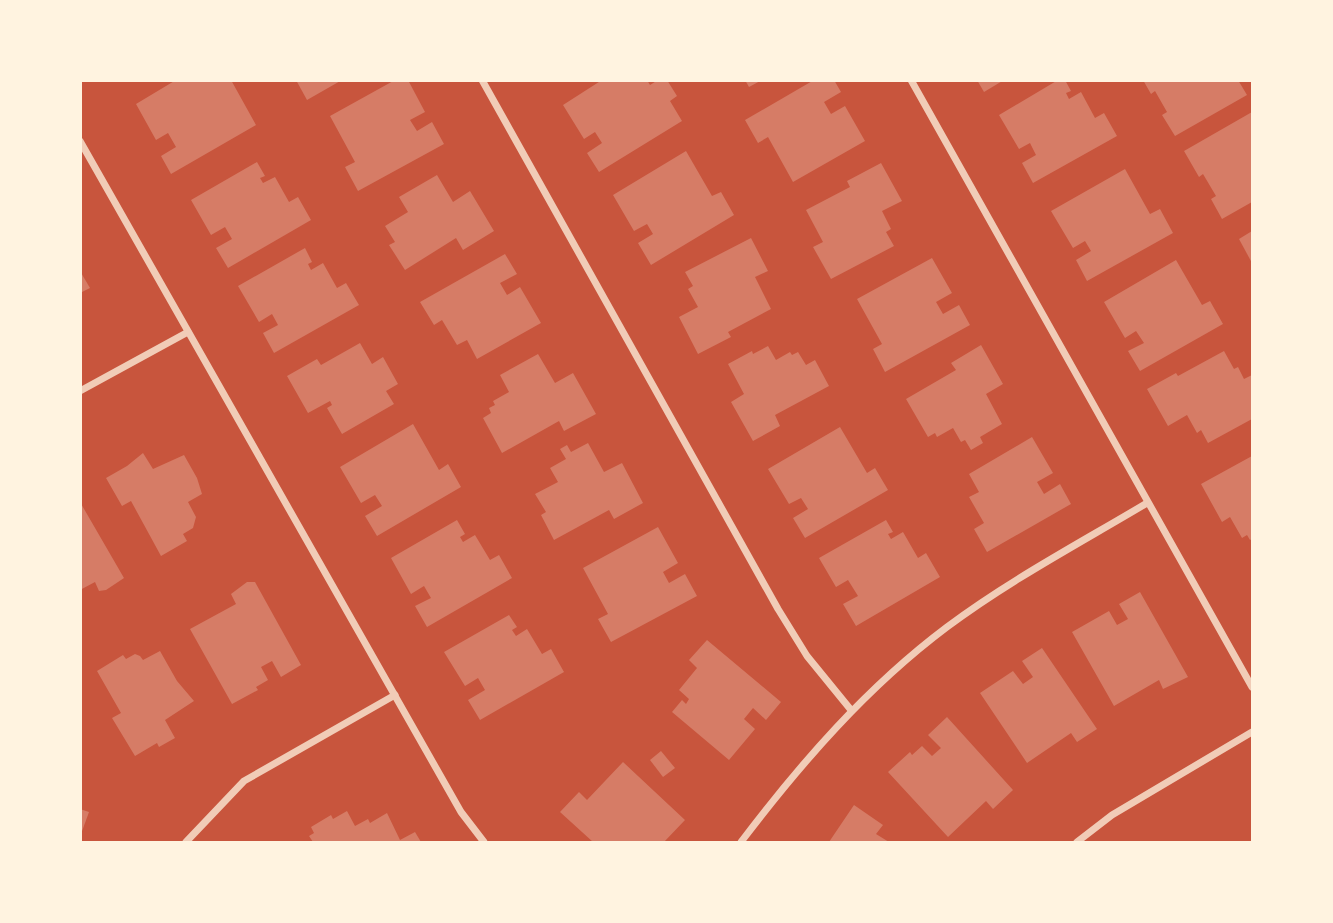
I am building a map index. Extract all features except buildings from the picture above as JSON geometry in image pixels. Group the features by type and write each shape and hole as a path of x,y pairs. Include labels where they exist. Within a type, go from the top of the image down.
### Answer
{"street":[{"path":"482,80 778,609 807,656 851,710"},
{"path":"911,80 1252,687"},
{"path":"80,141 461,812 484,842"},
{"path":"80,391 188,332"},
{"path":"741,842 851,710 946,628 996,593 1147,503"},
{"path":"186,842 244,781 395,695"},
{"path":"1077,842 1112,815 1252,732"}]}
